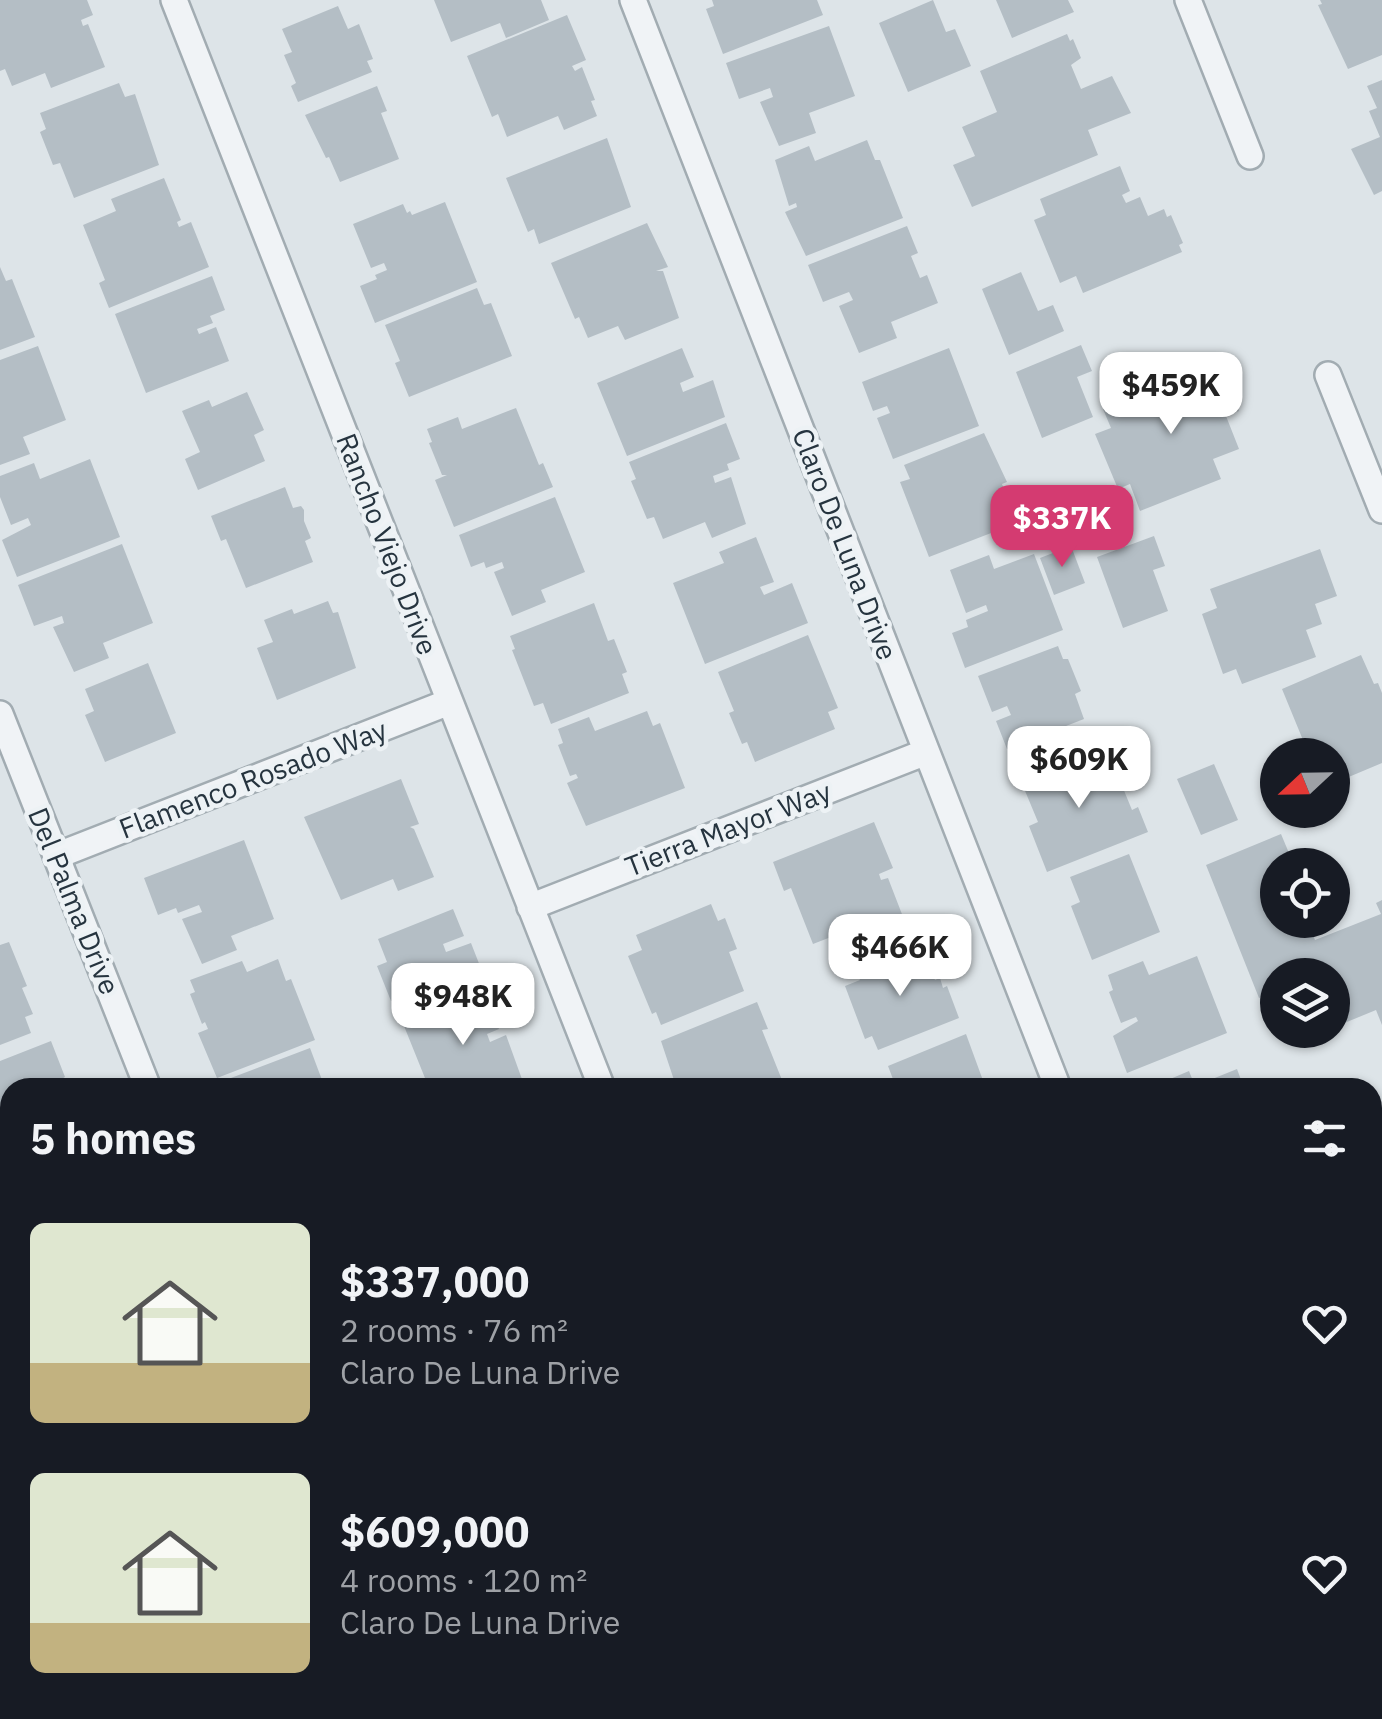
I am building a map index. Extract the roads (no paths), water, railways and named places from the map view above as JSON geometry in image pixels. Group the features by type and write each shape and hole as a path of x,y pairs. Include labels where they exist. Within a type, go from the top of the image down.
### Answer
{"street":[{"name":"Rancho Viejo Drive","path":"174,0 598,1078"},
{"name":"Claro De Luna Drive","path":"633,0 1054,1078"},
{"path":"1188,0 1250,156"},
{"path":"1328,375 1382,510"},
{"name":"Flamenco Rosado Way","path":"56,856 450,702"},
{"name":"Del Palma Drive","path":"0,714 144,1078"},
{"name":"Tierra Mayor Way","path":"530,907 926,752"}]}
